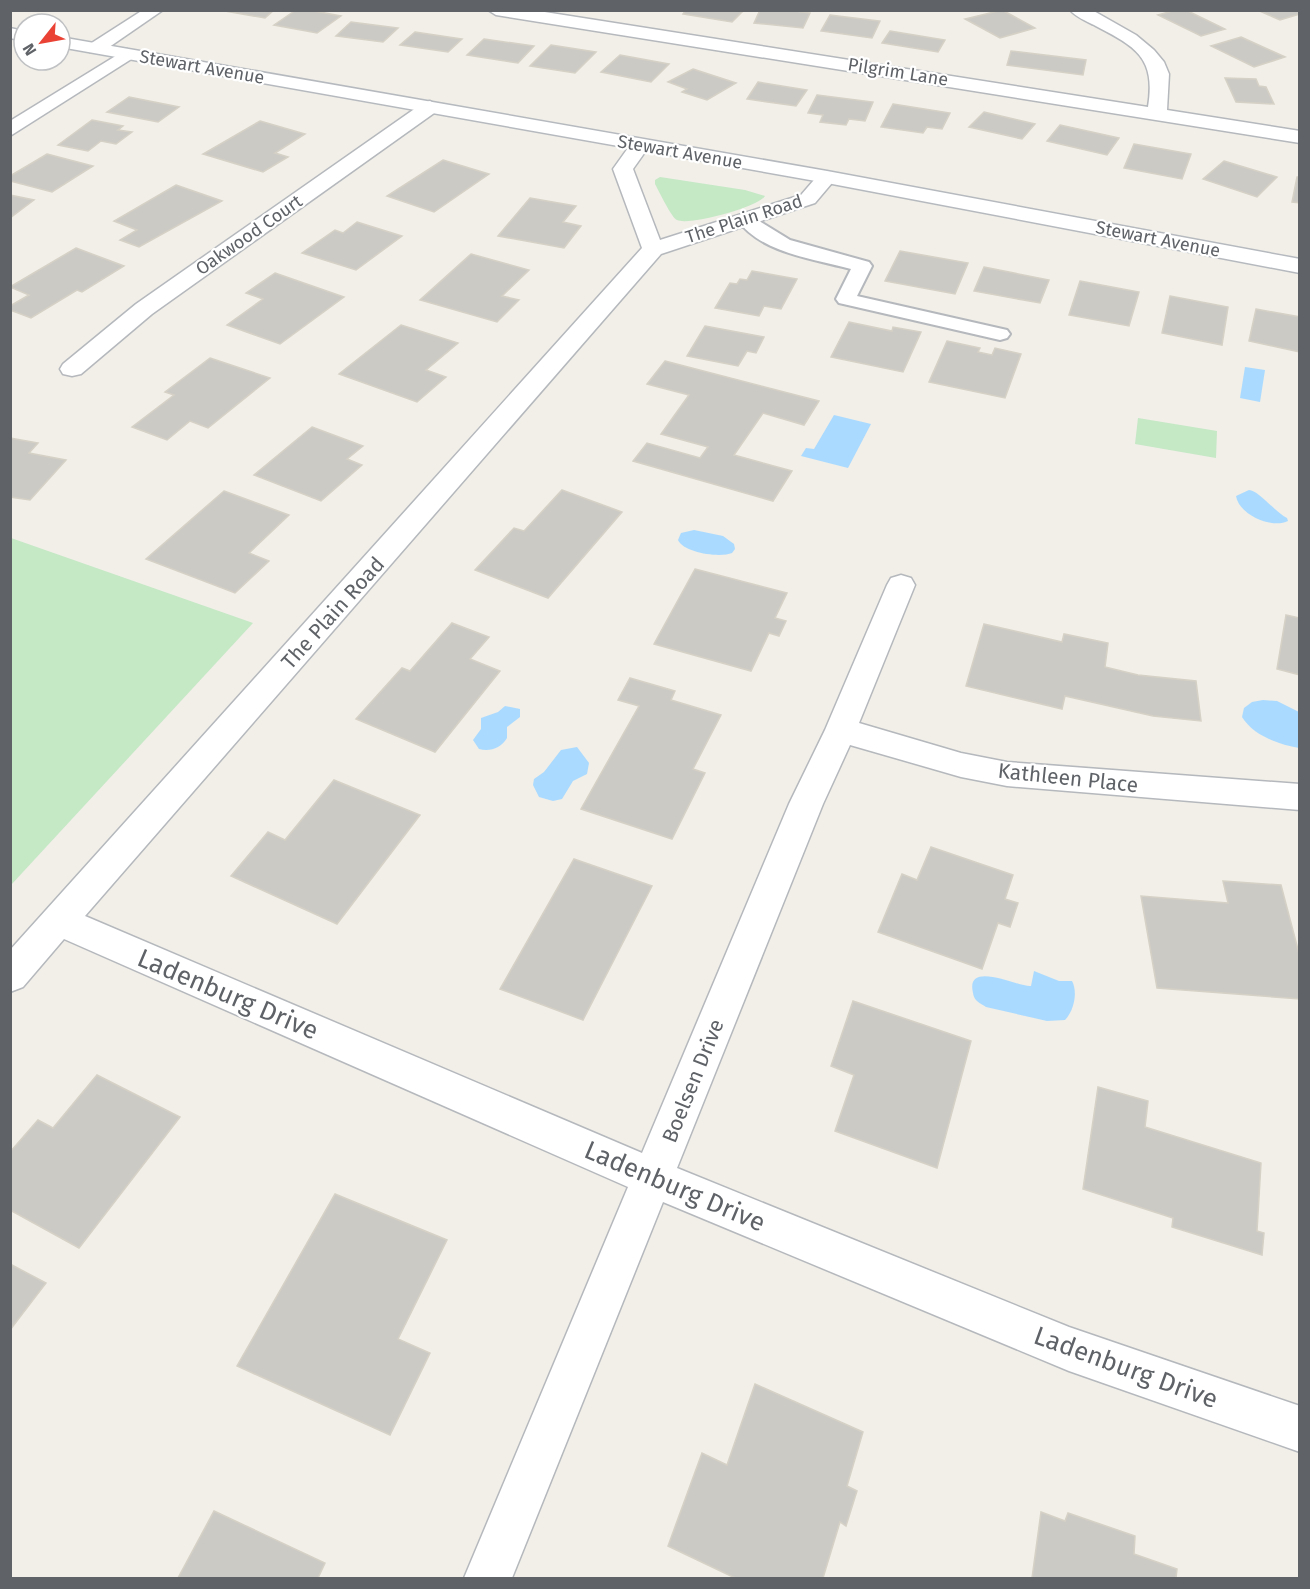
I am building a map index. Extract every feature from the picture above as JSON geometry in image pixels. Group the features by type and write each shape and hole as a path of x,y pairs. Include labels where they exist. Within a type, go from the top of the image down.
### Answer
{"street":[{"path":"96,48 154,10"},
{"name":"Pilgrim Lane","path":"496,10 1299,137"},
{"path":"1077,10 1135,43 1155,63 1161,88 1157,113"},
{"name":"Stewart Avenue","path":"72,44 827,177 1299,266"},
{"path":"10,130 127,54"},
{"name":"Oakwood Court","path":"72,369 144,309 430,107"},
{"path":"640,145 623,169 653,249"},
{"name":"The Plain Road","path":"10,976 653,249 808,199 827,177"},
{"name":"Boelsen Drive","path":"488,1578 807,804 841,730 901,585"},
{"name":"Kathleen Place","path":"841,730 961,765 1007,774 1299,797"},
{"name":"Ladenburg Drive","path":"59,921 653,1178 1069,1349 1299,1428"}],"lane":[{"path":"746,219 758,231 776,240 862,266 846,299 1000,334"}],"green space":[{"path":"660,177 745,190 765,196 738,210 709,218 677,220 668,209 655,184 655,180"},
{"path":"1138,418 1217,431 1216,458 1135,444"},
{"path":"11,538 253,623 11,885"}],"water":[{"path":"1245,367 1265,370 1260,402 1240,398"},
{"path":"834,415 871,424 848,468 801,456 806,448 814,449"},
{"path":"1249,490 1262,497 1288,521 1265,522 1243,509 1236,496"},
{"path":"694,530 723,536 734,544 735,549 732,553 719,555 687,548 678,540 681,533"},
{"path":"1277,701 1299,712 1299,748 1267,738 1247,724 1242,717 1244,708 1252,702"},
{"path":"505,706 520,709 520,717 507,727 507,738 502,744 491,749 479,749 473,740 481,729 481,718 498,712"},
{"path":"577,747 589,763 587,774 573,781 562,799 553,801 539,797 533,785 534,779 544,772 561,750"},
{"path":"1034,971 1059,981 1072,981 1075,990 1074,1001 1071,1012 1065,1020 1047,1021 986,1007 974,996 973,983 977,978 985,976 1031,986"}],"building":[{"path":"219,10 274,10 265,18"},
{"path":"296,10 341,16 317,33 274,25"},
{"path":"686,10 744,10 732,22 683,14"},
{"path":"760,10 810,13 803,28 754,23"},
{"path":"1002,10 1035,28 1000,38 965,19"},
{"path":"1186,10 1225,29 1201,36 1158,15"},
{"path":"1300,10 1300,14 1280,20 1262,12"},
{"path":"830,15 880,21 872,38 821,31"},
{"path":"351,22 398,28 383,42 336,36"},
{"path":"890,31 945,40 938,52 882,43"},
{"path":"415,32 462,39 448,52 400,45"},
{"path":"1241,37 1285,57 1254,67 1211,46"},
{"path":"484,39 534,46 518,63 467,55"},
{"path":"551,45 596,52 575,73 530,66"},
{"path":"1011,51 1086,60 1083,75 1007,65"},
{"path":"620,55 669,64 651,82 601,72"},
{"path":"693,69 736,83 707,100 682,92 687,89 668,82"},
{"path":"1225,78 1256,79 1259,86 1266,87 1274,104 1236,102"},
{"path":"758,82 807,90 796,106 747,99"},
{"path":"817,95 873,102 865,121 849,119 846,125 820,122 823,115 808,113"},
{"path":"129,97 179,107 158,122 107,112"},
{"path":"893,104 950,113 942,129 927,127 923,133 881,127"},
{"path":"984,112 1035,124 1022,139 969,127"},
{"path":"92,120 123,126 118,130 132,132 116,144 101,141 88,151 58,145"},
{"path":"260,121 305,134 275,153 288,157 263,172 203,154"},
{"path":"1060,125 1119,138 1107,155 1047,141"},
{"path":"1134,144 1191,154 1182,179 1124,168"},
{"path":"47,154 93,166 52,192 10,181 10,176"},
{"path":"443,160 489,174 434,212 387,196"},
{"path":"1224,161 1277,177 1257,197 1203,179"},
{"path":"1297,177 1300,177 1300,203 1292,202"},
{"path":"176,185 222,201 139,247 120,240 137,230 114,221"},
{"path":"10,195 34,200 10,218"},
{"path":"530,198 576,206 563,222 581,226 564,248 498,236"},
{"path":"357,222 402,236 356,270 302,253 335,230 343,233"},
{"path":"76,248 124,266 82,292 77,290 31,318 10,310 10,306 29,295 10,287"},
{"path":"900,251 968,263 955,294 885,281"},
{"path":"471,254 529,270 502,296 519,300 497,322 420,300"},
{"path":"984,267 1049,280 1040,303 974,291"},
{"path":"752,271 797,279 781,309 764,306 759,316 715,308 730,283 737,284 740,279 747,280"},
{"path":"275,273 344,297 280,344 227,325 263,299 246,293"},
{"path":"1080,281 1139,292 1129,326 1069,315"},
{"path":"1170,296 1228,307 1222,345 1162,333"},
{"path":"1256,309 1300,317 1300,352 1249,341"},
{"path":"849,322 892,331 893,327 921,332 903,372 831,357"},
{"path":"401,325 458,343 426,370 446,377 417,402 339,374"},
{"path":"705,326 764,337 756,353 747,351 738,366 687,356"},
{"path":"947,341 980,348 978,352 992,355 995,348 1021,354 1005,398 929,382"},
{"path":"210,358 270,378 208,428 190,421 167,440 132,427 174,395 165,392"},
{"path":"665,361 819,401 804,425 763,413 734,455 792,471 773,501 633,461 647,443 700,458 708,447 661,434 689,395 647,384"},
{"path":"312,427 363,446 347,459 362,465 321,501 254,475"},
{"path":"10,438 38,443 29,453 66,460 30,500 10,497"},
{"path":"562,490 622,512 548,598 475,570 514,528 524,531"},
{"path":"224,491 289,515 249,553 269,561 235,593 146,559"},
{"path":"695,569 787,593 775,618 786,621 779,636 769,633 751,671 654,644"},
{"path":"1286,615 1300,618 1300,675 1277,669"},
{"path":"452,623 489,637 470,659 500,671 435,752 356,719 402,668 410,671"},
{"path":"984,624 1062,642 1064,634 1108,643 1105,667 1138,675 1196,681 1201,721 1153,716 1065,696 1062,709 966,686"},
{"path":"630,678 675,691 671,700 721,715 693,769 705,773 672,839 581,809 639,706 618,700"},
{"path":"334,780 420,815 337,924 231,876 268,832 285,840"},
{"path":"931,847 1013,875 1005,899 1018,903 1010,927 998,923 982,969 878,932 902,874 917,880"},
{"path":"574,859 652,886 583,1020 500,989"},
{"path":"1223,881 1281,885 1300,957 1300,999 1157,988 1141,896 1228,903"},
{"path":"853,1001 971,1041 937,1168 835,1131 854,1075 831,1066"},
{"path":"97,1075 180,1117 79,1248 10,1210 10,1152 38,1120 53,1128"},
{"path":"1098,1087 1148,1101 1145,1127 1261,1163 1257,1231 1264,1233 1262,1255 1172,1227 1173,1218 1083,1189"},
{"path":"335,1194 447,1240 398,1339 430,1353 390,1435 237,1366"},
{"path":"10,1264 46,1283 10,1330"},
{"path":"755,1384 863,1432 847,1486 857,1491 846,1526 840,1522 823,1578 735,1578 668,1546 702,1453 727,1465"},
{"path":"214,1511 325,1563 318,1578 178,1578"},
{"path":"1041,1512 1065,1521 1068,1513 1135,1536 1134,1554 1177,1569 1176,1578 1032,1578"}]}
